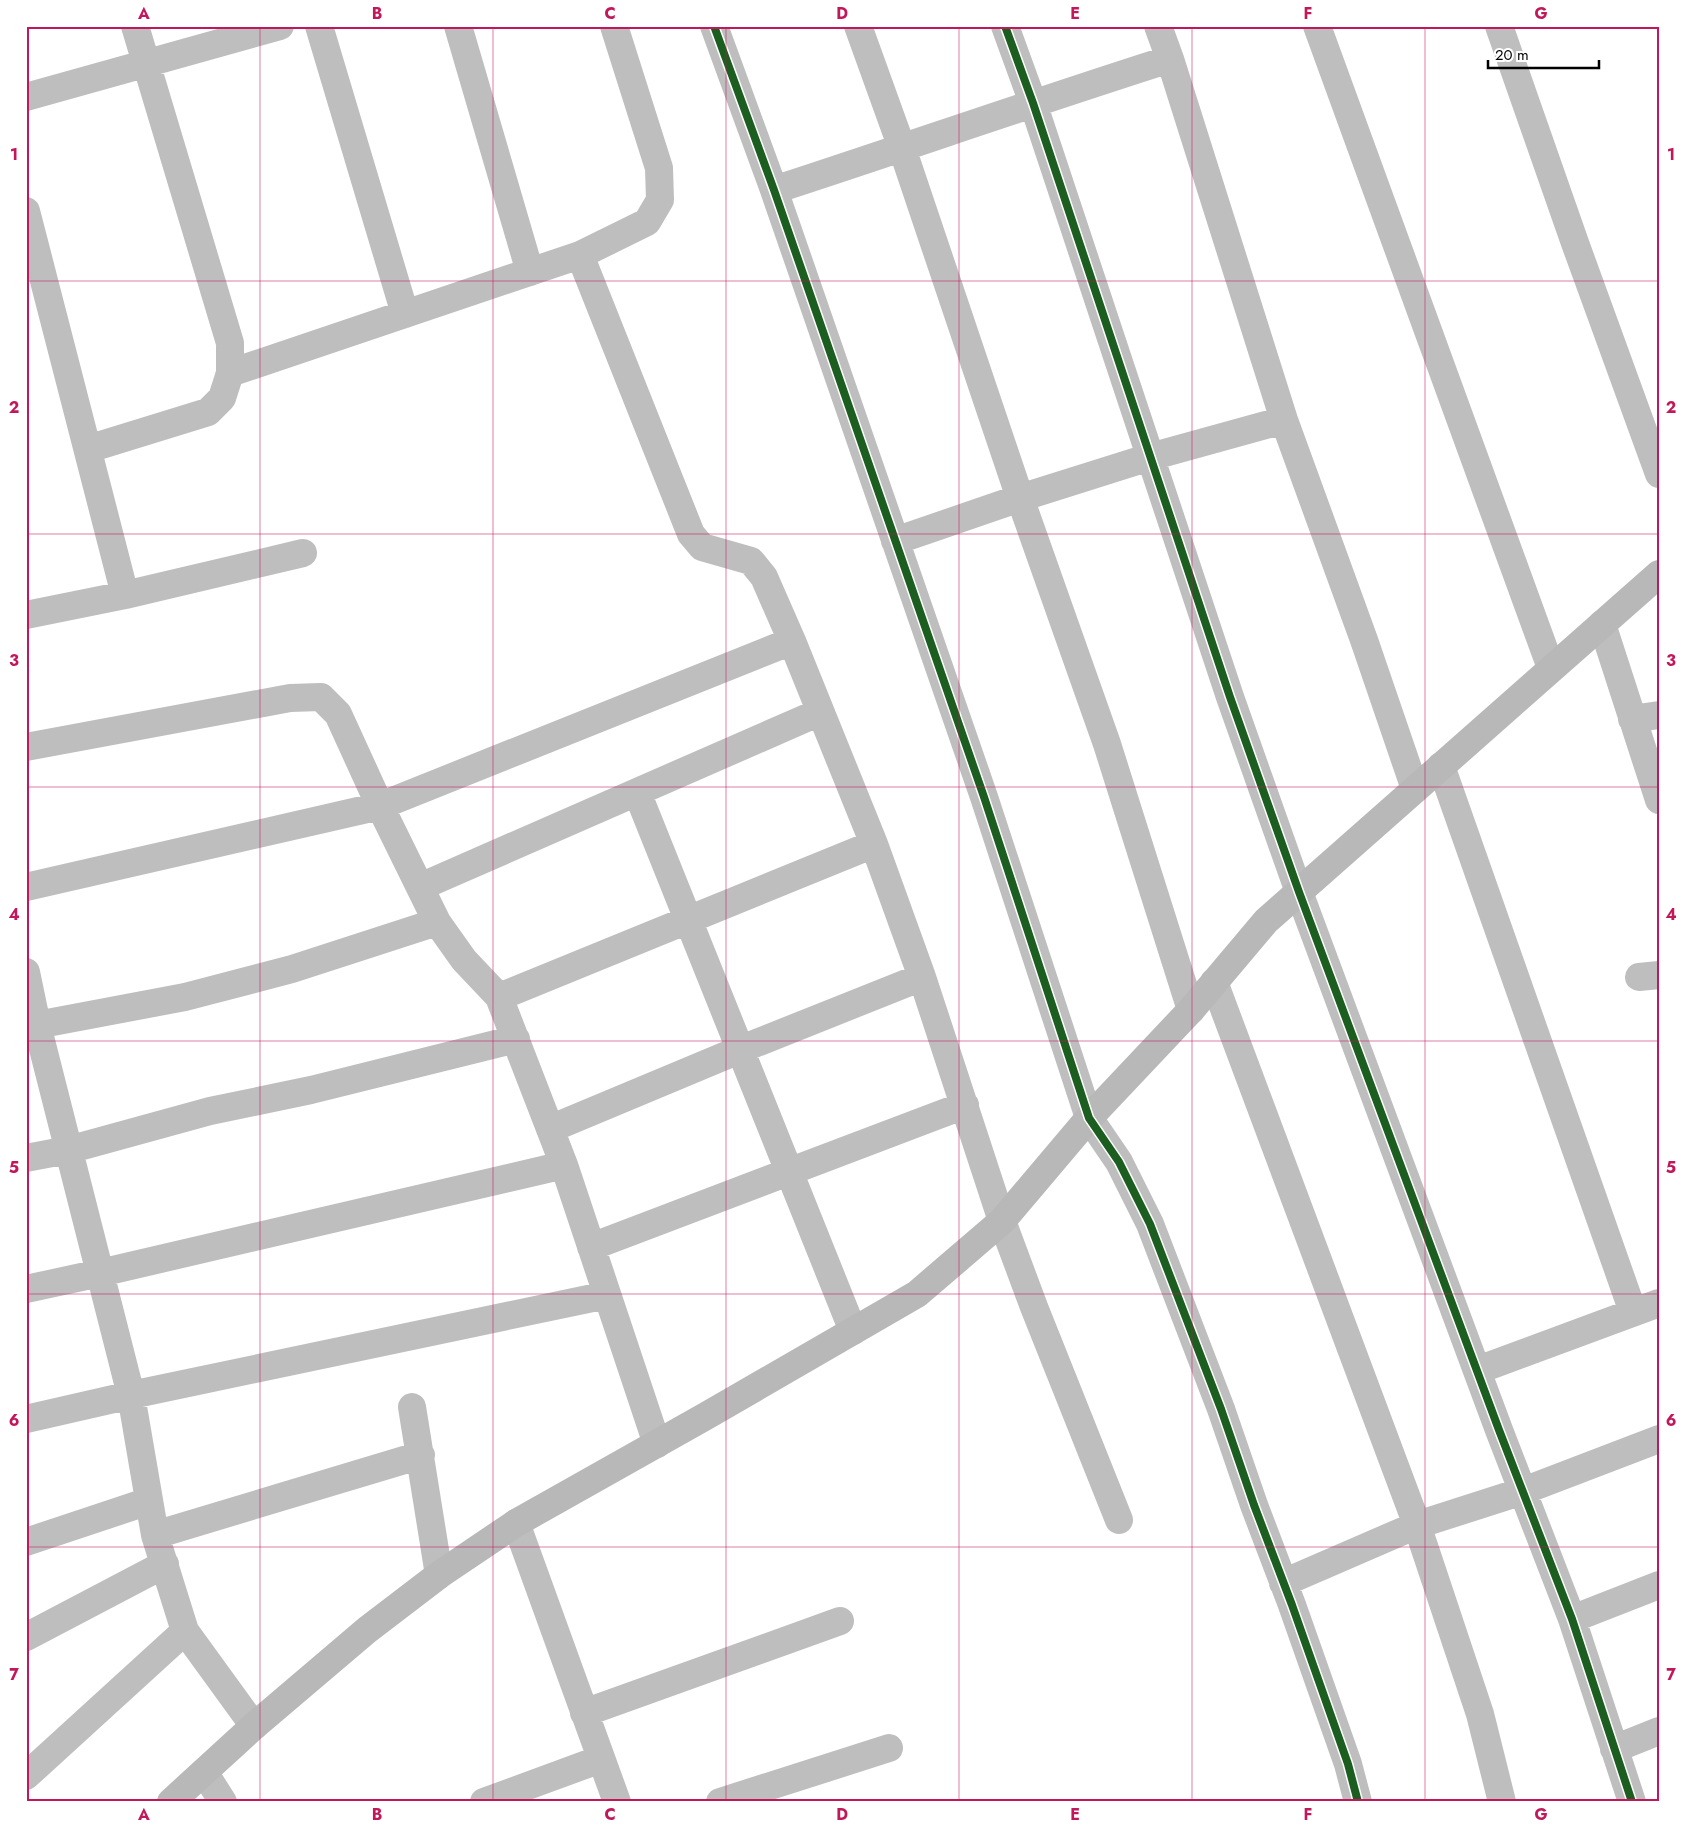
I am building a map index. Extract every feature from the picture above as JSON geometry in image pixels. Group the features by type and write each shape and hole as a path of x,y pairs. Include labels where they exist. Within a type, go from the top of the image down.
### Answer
{"main road":[{"path":"171,1802 254,1726 367,1630 440,1575 516,1522 657,1444 917,1294 1002,1221 1089,1118 1191,1010 1266,921 1659,574"}],"street":[{"path":"88,449 208,412 222,398 230,373 230,343 135,26"},
{"path":"26,97 280,26"},
{"path":"319,26 405,314"},
{"path":"458,26 530,272"},
{"path":"230,373 580,255 647,222 660,200 659,168 614,26"},
{"path":"714,26 774,190 984,797 1089,1118 1119,1162 1150,1224 1221,1409 1348,1764 1358,1802"},
{"path":"858,26 902,148 1020,498 1107,744 1191,1010"},
{"path":"1005,26 1033,103 1230,697 1299,892 1572,1619 1632,1802"},
{"path":"1158,26 1284,420 1361,631 1415,789"},
{"path":"1317,26 1551,668"},
{"path":"1500,26 1575,244 1659,474"},
{"path":"774,190 1170,59"},
{"path":"26,211 125,594"},
{"path":"580,255 691,534 702,547 751,561 764,577 792,641 874,844 922,977 1002,1221 1034,1307 1119,1520"},
{"path":"895,541 1020,498 1150,458 1284,420"},
{"path":"26,615 304,554"},
{"path":"1602,624 1659,800"},
{"path":"26,887 380,806 792,641"},
{"path":"26,747 290,698 321,697 338,714 380,806 437,922 464,960 499,997 564,1165 657,1444"},
{"path":"420,887 820,712"},
{"path":"1632,719 1659,715"},
{"path":"1441,766 1632,1312"},
{"path":"637,792 853,1332"},
{"path":"499,997 874,844"},
{"path":"32,1026 185,997 292,969 437,922"},
{"path":"26,972 32,1026 68,1150 131,1395 156,1535 185,1631 254,1726"},
{"path":"550,1129 739,1050 922,977"},
{"path":"1214,982 1417,1525 1480,1714 1502,1802"},
{"path":"26,1158 68,1150 210,1111 311,1090 516,1039"},
{"path":"591,1246 789,1173 965,1105"},
{"path":"26,1289 564,1165"},
{"path":"26,1419 607,1294"},
{"path":"1478,1370 1659,1303"},
{"path":"412,1407 440,1575"},
{"path":"1283,1583 1417,1525 1523,1491 1659,1439"},
{"path":"156,1535 420,1455"},
{"path":"26,1542 149,1501"},
{"path":"516,1522 617,1802"},
{"path":"26,1638 165,1564"},
{"path":"1572,1619 1659,1585"},
{"path":"584,1713 840,1621"},
{"path":"26,1776 185,1631"},
{"path":"1614,1748 1659,1731"},
{"path":"720,1802 889,1748"},
{"path":"484,1802 601,1759"},
{"path":"204,1772 223,1802"}],"cycle path":[{"path":"714,26 774,190 984,797 1089,1118 1119,1162 1150,1224 1221,1409 1254,1505 1292,1605 1348,1764 1358,1802"},
{"path":"1005,26 1033,103 1230,697 1299,892 1499,1430 1572,1619 1632,1802"}]}
